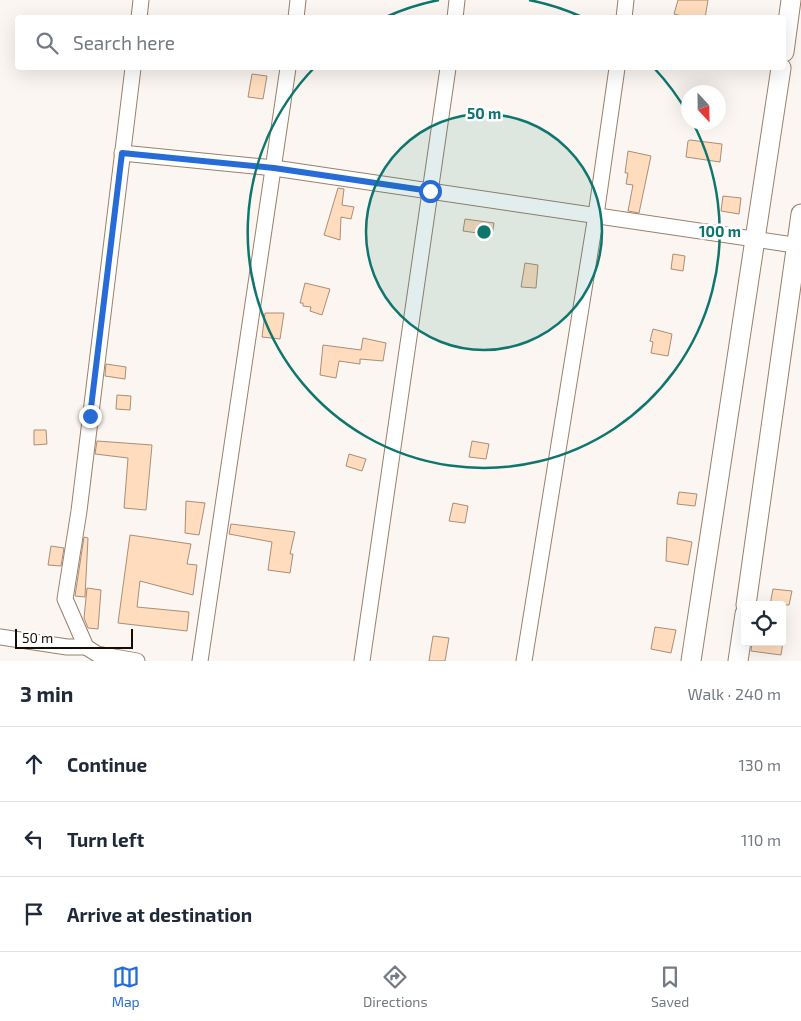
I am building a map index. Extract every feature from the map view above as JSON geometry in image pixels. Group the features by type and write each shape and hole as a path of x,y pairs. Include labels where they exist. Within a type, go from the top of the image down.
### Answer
{"street":[{"path":"139,15 141,0"},
{"path":"296,15 298,0"},
{"path":"455,15 457,0"},
{"path":"624,15 626,0"},
{"path":"786,37 791,0"},
{"path":"86,647 64,599 79,511 133,70"},
{"path":"200,661 288,70"},
{"path":"362,661 448,70"},
{"path":"524,661 596,215 616,70"},
{"path":"691,661 781,70"},
{"path":"122,153 274,168 799,245"},
{"path":"747,601 799,245 801,214"},
{"path":"0,637 67,647 86,647 97,654 137,661"},
{"path":"738,661 741,641"}],"building":[{"path":"678,0 708,0 706,15 674,14"},
{"path":"252,74 267,76 263,99 248,97"},
{"path":"688,141 722,144 720,162 686,157"},
{"path":"628,151 651,156 639,213 628,211 633,185 626,184 628,173 625,173"},
{"path":"338,188 344,189 342,205 354,207 351,219 341,217 340,240 324,235"},
{"path":"723,196 741,198 739,214 721,211"},
{"path":"465,219 494,223 492,235 463,231"},
{"path":"673,254 685,256 683,271 671,269"},
{"path":"525,263 538,265 536,288 521,287"},
{"path":"305,283 330,289 322,315 310,311 311,307 303,306 303,303 300,303"},
{"path":"265,313 284,313 280,339 262,337"},
{"path":"653,329 672,334 668,356 651,353 653,342 650,341"},
{"path":"363,338 386,343 383,361 360,359 360,364 339,361 336,378 320,375 323,345 361,350"},
{"path":"106,364 126,367 125,379 105,376"},
{"path":"117,395 131,396 130,410 116,409"},
{"path":"34,430 46,430 47,444 34,445"},
{"path":"97,441 152,445 146,510 124,508 128,458 95,454"},
{"path":"472,441 489,444 486,459 469,457"},
{"path":"349,454 366,459 362,471 346,466"},
{"path":"679,492 697,494 695,506 677,504"},
{"path":"186,501 205,503 199,535 185,533"},
{"path":"453,503 468,506 465,523 449,521"},
{"path":"231,524 295,532 290,554 293,554 290,573 268,570 272,542 229,534"},
{"path":"130,535 191,544 187,564 197,565 193,595 140,581 137,607 189,612 187,631 118,623"},
{"path":"84,537 88,538 85,597 75,596"},
{"path":"667,537 692,542 688,565 666,561"},
{"path":"51,546 64,548 61,566 48,565"},
{"path":"87,588 101,590 98,629 88,628 84,618"},
{"path":"773,589 792,591 789,605 786,605 786,601 771,601"},
{"path":"655,627 676,630 671,653 651,649"},
{"path":"433,636 449,638 445,661 429,661"},
{"path":"752,646 782,646 781,655 751,651"}],"route":[{"path":"90,416 122,153 274,168 430,191"}]}
